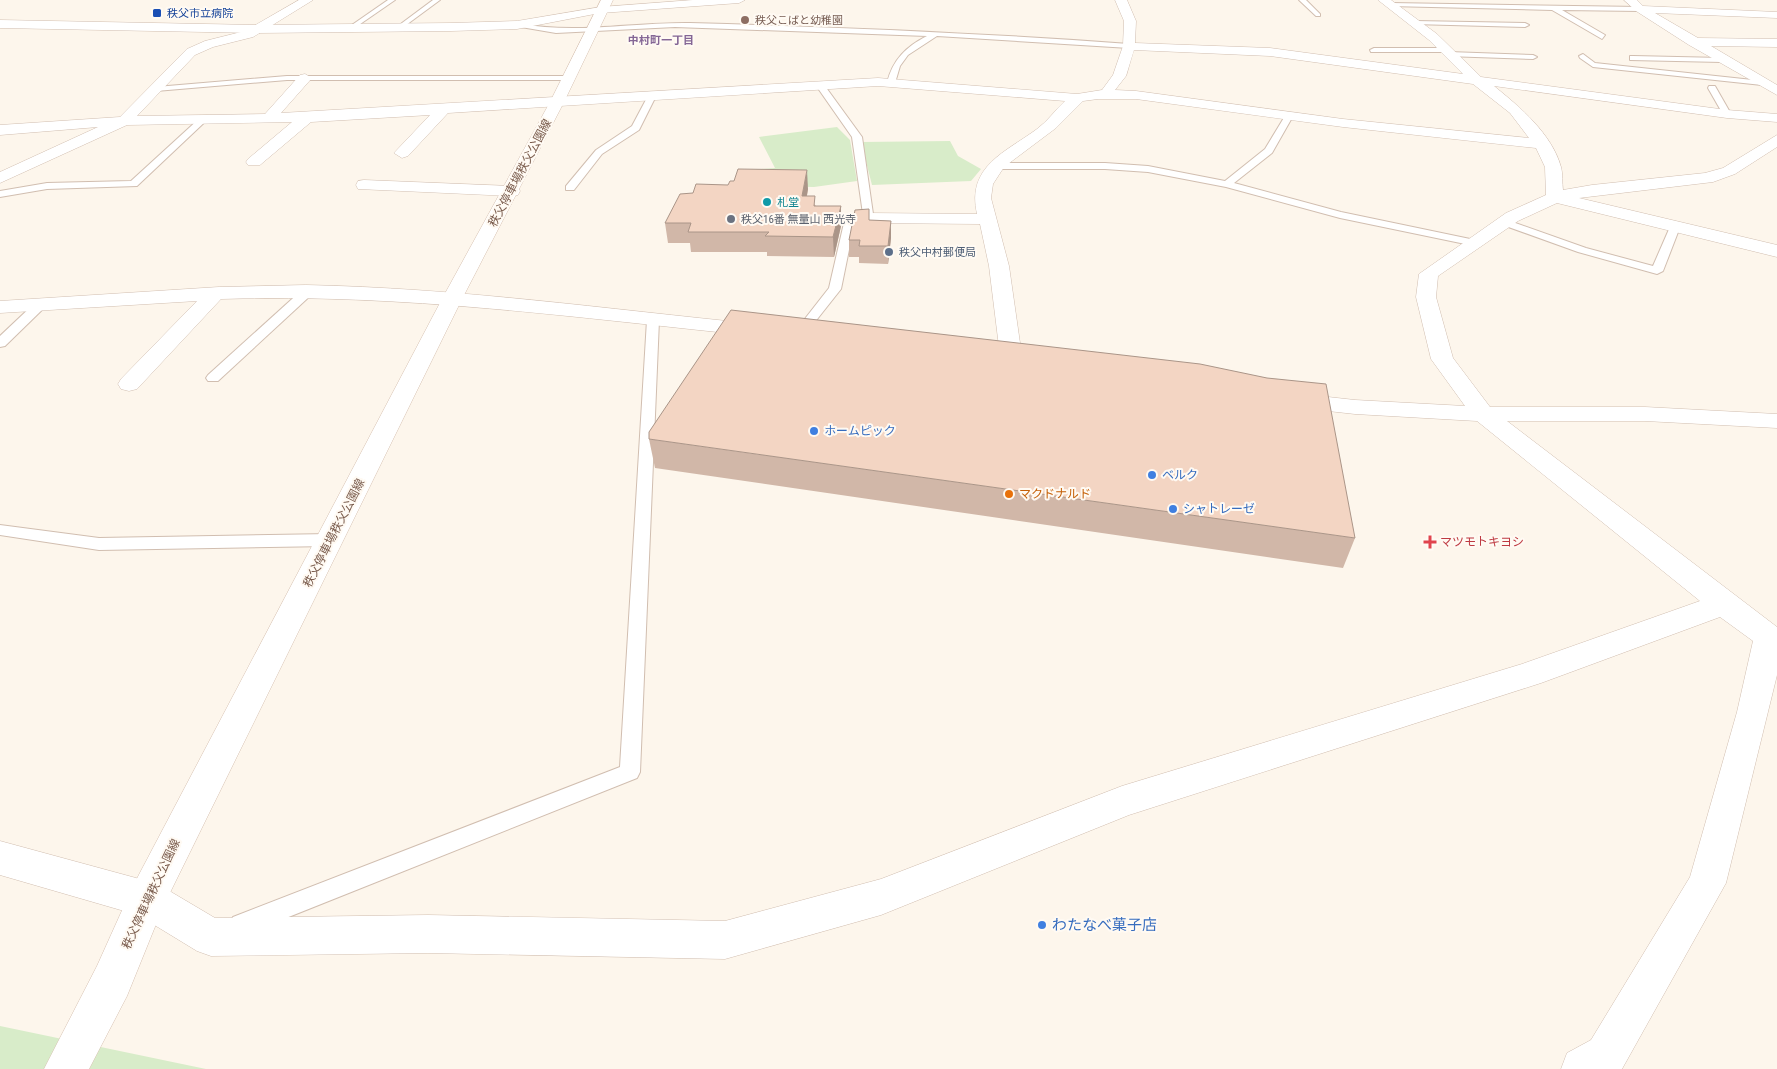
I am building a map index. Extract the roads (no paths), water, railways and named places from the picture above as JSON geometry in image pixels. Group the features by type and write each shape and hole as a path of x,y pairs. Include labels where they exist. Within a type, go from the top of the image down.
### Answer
{"street":[{"path":"0,178 124,121 191,52 209,44 249,34 307,0"},
{"path":"0,24 257,29 517,25 599,14 739,0"},
{"path":"1108,94 1110,86 1119,76 1129,46 1130,21 1121,0"},
{"path":"1630,0 1640,9 1777,92"},
{"path":"1388,2 1447,52 1476,80 1515,110 1542,144 1553,168 1555,197"},
{"path":"1640,9 1777,15"},
{"name":"秩父停車場秩父公園線","path":"66,1069 112,981 146,899 452,299 512,191 599,14"},
{"path":"1693,42 1777,43"},
{"path":"1129,46 1270,52 1728,114 1777,118"},
{"path":"269,118 305,78"},
{"path":"0,130 124,121 306,118 818,84 891,83 1078,98 1108,94 1136,95 1289,116 1542,144"},
{"path":"1059,362 1002,354 1000,266 982,198 982,191 1001,159 1050,126 1078,98"},
{"path":"402,153 443,110"},
{"path":"254,162 306,118"},
{"path":"1601,1064 1707,883 1773,640 1724,604 1483,414 1442,359 1426,297 1429,274 1504,222 1555,197 1592,190 1706,178 1729,171 1777,140"},
{"path":"364,185 512,191"},
{"path":"1555,197 1777,251"},
{"path":"867,218 988,219"},
{"path":"0,307 214,295 349,292 452,299 828,337"},
{"path":"129,384 214,295"},
{"path":"1269,398 1355,407 1483,414 1646,414 1777,421"},
{"path":"0,858 146,899 211,937 428,934 724,940 881,898 1122,802 1530,674 1724,604"}],"lane":[{"path":"351,28 392,0"},
{"path":"400,28 437,0"},
{"path":"1302,0 1318,15"},
{"path":"1388,2 1640,9"},
{"path":"1554,8 1602,37"},
{"path":"517,25 536,31 599,14 671,25 816,28 851,32 1055,39 1129,46"},
{"path":"1415,24 1524,25"},
{"path":"891,83 894,66 912,47 935,34"},
{"path":"1374,50 1533,57"},
{"path":"1583,56 1592,65 1762,83"},
{"path":"1633,58 1722,60"},
{"path":"156,89 305,78 568,78"},
{"path":"798,334 835,289 849,223 867,218 857,137 818,84"},
{"path":"1712,88 1728,114"},
{"path":"570,188 599,152 636,128 652,96"},
{"path":"1226,184 1270,151 1289,116"},
{"path":"0,194 47,186 134,184 204,120"},
{"path":"996,166 1114,166 1148,169 1226,184 1340,215 1475,243"},
{"path":"1504,222 1582,250 1656,271 1675,227"},
{"path":"212,378 306,293"},
{"path":"0,343 40,305"},
{"path":"211,937 630,772 653,320"},
{"path":"0,530 99,544 330,540"}],"place":[{"name":"秩父市立病院","path":"157,13"},
{"name":"秩父こばと幼稚園","path":"745,20"},
{"name":"札堂","path":"767,202"},
{"name":"秩父16番 無量山 西光寺","path":"731,219"},
{"name":"秩父中村郵便局","path":"889,252"},
{"name":"ホームピック","path":"814,431"},
{"name":"ベルク","path":"1152,475"},
{"name":"マクドナルド","path":"1009,494"},
{"name":"シャトレーゼ","path":"1173,509"},
{"name":"マツモトキヨシ","path":"1430,542"},
{"name":"わたなべ菓子店","path":"1042,925"}],"district":[{"name":"中村町一丁目","path":"661,40"}]}
